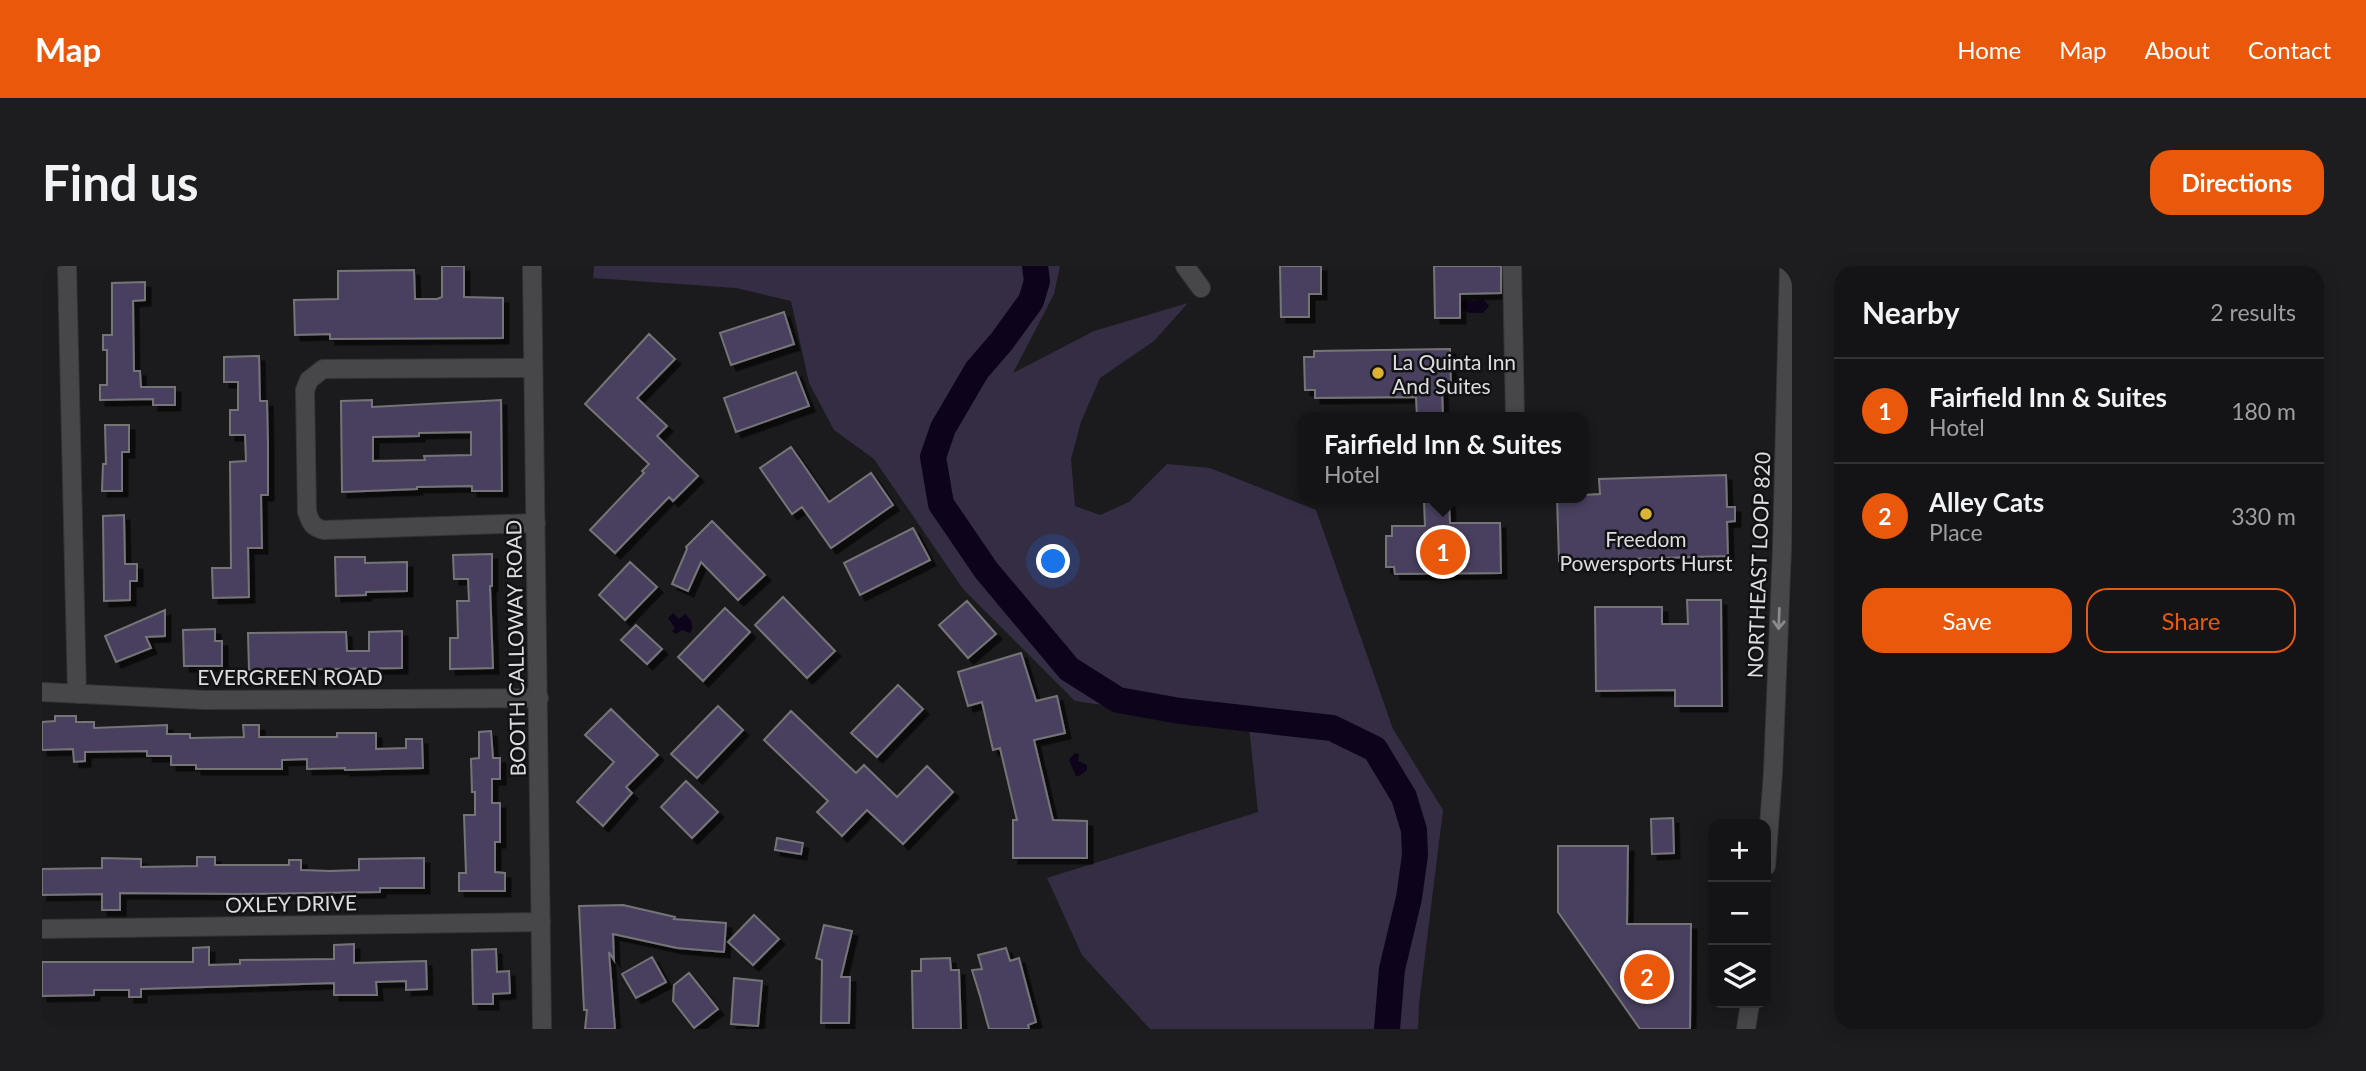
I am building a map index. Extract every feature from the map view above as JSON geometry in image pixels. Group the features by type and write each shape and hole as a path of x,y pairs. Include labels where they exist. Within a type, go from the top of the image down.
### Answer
{"street":[{"path":"67,266 77,694"},
{"name":"BOOTH CALLOWAY ROAD","path":"532,266 542,1029"},
{"path":"1185,266 1201,288"},
{"path":"1512,266 1515,412"},
{"name":"NORTHEAST LOOP 820","path":"1770,819 1782,549 1789,266"},
{"path":"534,368 323,369 314,375 305,390 307,512 312,525 324,530 536,523"},
{"name":"EVERGREEN ROAD","path":"42,692 205,700 539,698"},
{"name":"OXLEY DRIVE","path":"42,929 541,922"},
{"path":"1746,1029 1749,1008"}],"shaded area":[{"path":"594,266 1060,266 1054,294 1013,373 1094,331 1188,303 1154,341 1100,378 1081,422 1071,459 1075,506 1100,515 1129,502 1167,464 1210,468 1316,510 1393,729 1443,810 1418,1029 1150,1029 1082,955 1047,878 1258,812 1249,726 1075,701 963,589 874,459 834,430 809,383 791,301 736,288 593,278"},
{"path":"1483,299 1489,306 1483,313 1463,310 1461,304 1465,300"},
{"path":"673,613 679,619 685,614 689,618 692,625 690,633 682,630 676,634 672,631 675,628 668,618"},
{"path":"1075,753 1079,754 1078,761 1087,765 1087,770 1079,776 1076,776 1069,760"}],"building":[{"path":"442,266 464,266 464,297 503,298 503,338 330,339 330,334 295,335 294,300 338,299 338,271 414,270 415,299 437,299 442,297"},
{"path":"1280,266 1321,266 1321,294 1309,294 1309,317 1281,317"},
{"path":"1434,266 1501,266 1501,293 1460,294 1460,318 1435,318"},
{"path":"145,282 145,300 133,301 134,371 140,371 141,387 175,387 175,405 153,405 153,399 100,400 100,385 107,385 107,350 103,350 103,335 112,335 112,283"},
{"path":"784,312 794,344 731,365 720,333"},
{"path":"649,334 675,359 637,398 667,426 657,436 698,476 673,501 669,497 615,553 590,530 644,473 642,471 649,464 585,404"},
{"name":"La Quinta Inn And Suites","path":"1450,349 1451,389 1442,389 1443,412 1417,412 1416,397 1315,398 1315,390 1305,390 1304,357 1314,357 1314,351"},
{"path":"259,356 260,401 267,401 268,444 268,495 261,495 262,548 248,548 249,597 213,598 212,568 231,568 230,462 246,461 245,435 230,435 230,410 238,410 238,382 224,382 224,357"},
{"path":"796,372 809,406 736,432 724,398"},
{"path":"372,400 372,407 501,400 502,491 472,491 472,486 342,492 341,401","holes":["471,432 471,455 424,456 425,460 373,461 373,437"]},
{"path":"105,425 129,425 129,452 122,452 122,491 102,491 103,464 106,464"},
{"path":"791,447 829,502 871,473 893,505 831,548 802,507 792,514 760,468"},
{"name":"Freedom Powersports Hurst","path":"1726,475 1727,507 1735,507 1735,521 1727,522 1728,556 1559,561 1557,503 1588,503 1588,495 1600,494 1599,479"},
{"path":"1424,503 1449,503 1450,523 1500,523 1501,573 1395,574 1394,567 1386,567 1386,536 1392,536 1392,526 1425,526"},
{"path":"124,515 125,564 137,564 137,581 130,581 130,600 104,601 103,516"},
{"path":"712,521 765,575 738,600 701,562 688,591 672,584 686,547"},
{"path":"913,528 930,560 860,595 844,563"},
{"path":"492,554 490,586 493,668 450,669 450,638 458,638 457,601 469,601 468,579 454,579 453,555"},
{"path":"335,557 365,557 365,563 407,562 407,591 336,596"},
{"path":"630,562 657,587 625,620 599,595"},
{"path":"783,597 835,651 807,678 755,625"},
{"path":"1687,600 1721,600 1722,706 1675,706 1675,690 1596,691 1595,607 1662,607 1662,624 1688,624"},
{"path":"967,601 996,634 968,658 939,625"},
{"path":"725,608 750,632 703,681 678,657"},
{"path":"165,610 165,636 146,637 151,648 116,662 105,636"},
{"path":"636,625 662,649 647,664 621,640"},
{"path":"215,629 215,641 222,641 222,666 184,666 183,630"},
{"path":"402,631 402,668 249,670 248,633 346,632 347,651 369,651 369,632"},
{"path":"1021,653 1036,701 1057,696 1065,733 1034,740 1053,820 1087,821 1087,858 1013,858 1013,820 1017,820 1000,748 993,750 982,702 968,706 958,672"},
{"path":"898,685 923,709 877,757 851,733"},
{"path":"718,706 743,730 697,778 671,754"},
{"path":"611,709 658,755 626,787 632,793 603,826 577,802 614,762 585,735"},
{"path":"791,711 856,773 864,765 897,797 927,766 953,792 903,844 867,810 842,836 817,812 828,801 764,740"},
{"path":"55,716 76,716 76,722 94,722 94,728 167,725 167,734 190,734 190,738 244,737 243,725 259,725 259,737 337,737 337,733 376,733 376,749 406,748 406,739 422,739 423,768 307,769 307,759 282,760 282,769 196,769 196,765 171,765 171,756 147,756 147,751 85,752 85,761 74,762 73,749 42,750 42,722 55,721"},
{"path":"491,731 493,758 500,758 500,779 492,779 492,803 500,803 500,842 495,842 495,872 505,873 505,891 459,891 459,873 466,873 464,815 475,815 471,759 479,758 479,732"},
{"path":"686,781 718,812 692,838 661,807"},
{"path":"1673,818 1674,853 1652,854 1651,819"},
{"path":"777,838 803,843 801,854 775,850"},
{"path":"1558,846 1628,846 1627,924 1691,924 1690,1029 1640,1029 1558,912"},
{"path":"197,857 215,857 215,865 289,865 289,860 301,860 301,870 330,871 359,870 359,859 424,858 424,888 380,888 380,892 120,893 120,910 102,910 102,894 42,895 42,869 102,868 102,858 141,859 141,867 197,866"},
{"path":"623,905 675,917 674,919 726,923 724,952 677,948 613,934 614,960 609,952 615,1029 585,1029 587,1010 584,1010 579,906"},
{"path":"754,915 779,939 753,965 728,942"},
{"path":"824,925 852,931 841,977 850,977 849,1023 821,1023 822,960 816,958"},
{"path":"354,944 354,963 426,961 427,989 406,990 406,981 376,982 377,995 334,995 334,983 141,989 141,997 129,997 129,990 94,990 94,995 42,996 42,962 193,962 193,948 209,947 209,965 240,964 240,960 334,959 334,945"},
{"path":"1006,948 1010,961 1019,958 1036,1022 1028,1025 1029,1029 989,1029 972,970 982,969 978,955"},
{"path":"496,949 497,972 509,971 510,993 493,994 493,1004 473,1004 472,950"},
{"path":"652,957 666,982 636,998 622,974"},
{"path":"950,958 951,970 959,970 961,1029 913,1029 912,971 921,971 921,959"},
{"path":"689,973 718,1009 694,1028 673,1001 674,985"},
{"path":"734,978 762,981 758,1026 731,1024"}],"waterway":[{"path":"1035,266 1037,281 1031,301 977,370 943,428 933,457 941,504 986,570 1069,669 1118,700 1180,711 1332,728 1375,749 1404,797 1414,830 1415,855 1409,898 1392,969 1387,1029"}],"place":[{"name":"La Quinta Inn And Suites","path":"1378,373"},
{"name":"Freedom Powersports Hurst","path":"1646,514"},
{"name":"Fairfield Inn & Suites","path":"1443,552"},
{"name":"Alley Cats","path":"1647,977"}]}
